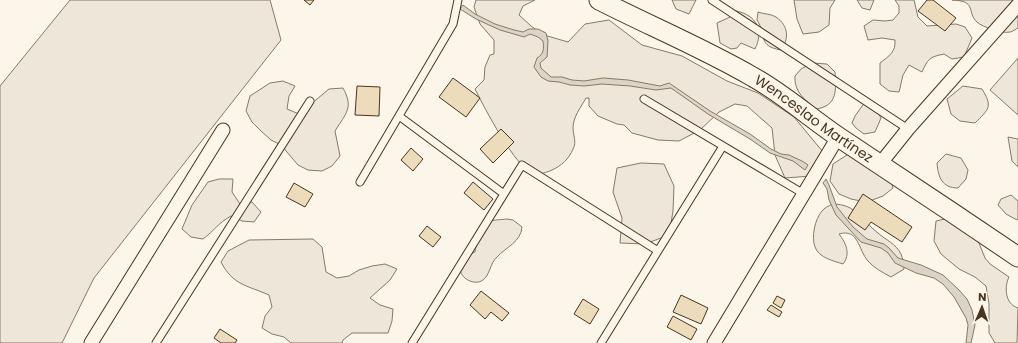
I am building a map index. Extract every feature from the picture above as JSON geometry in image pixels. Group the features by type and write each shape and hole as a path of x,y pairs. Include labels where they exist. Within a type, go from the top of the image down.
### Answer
{"main road":[{"name":"Wenceslao Martínez","path":"599,0 619,7 755,77 838,136 1018,257"}],"street":[{"path":"880,164 908,129 1018,5"},
{"path":"91,343 223,130"},
{"path":"714,343 838,136"}],"lane":[{"path":"360,182 453,24 458,0"},
{"path":"712,0 908,129"},
{"path":"644,99 804,194"},
{"path":"156,343 310,101"},
{"path":"399,116 504,194"},
{"path":"601,343 723,146"},
{"path":"412,343 522,165 658,251"}],"shaded area":[{"path":"70,0 270,0 281,40 94,278 62,343 0,343 0,86"},
{"path":"476,0 535,0 523,6 519,15 544,35 568,42 585,24 609,20 642,45 682,56 727,81 758,93 794,117 823,152 811,176 785,178 775,155 772,128 747,106 735,104 719,112 700,130 679,141 658,140 632,133 624,125 617,124 598,116 589,106 589,98 586,98 574,120 573,128 575,144 569,156 562,164 555,168 543,173 534,174 527,170 518,161 510,150 475,89 484,80 485,67 490,55 494,54 494,40 480,24 474,7"},
{"path":"672,0 696,0 689,14 676,9"},
{"path":"794,0 835,0 830,8 829,25 819,32 803,34 797,19"},
{"path":"857,0 874,0 870,10 862,8"},
{"path":"895,0 914,0 918,17 927,26 956,24 965,27 972,38 964,57 952,59 944,54 935,56 928,61 922,72 909,65 903,75 899,92 889,91 880,84 880,63 893,51 895,40 882,38 868,40 864,26 873,20 893,20 899,13 899,6"},
{"path":"952,0 1018,0 1018,28 1012,32 1007,32 988,28 977,22 970,8 965,2"},
{"path":"463,5 475,14 495,24 523,32 529,29 538,29 546,33 548,41 547,57 540,63 541,68 551,77 562,77 584,81 603,78 628,80 660,86 669,83 710,111 750,134 771,149 781,154 789,155 808,165 805,170 793,161 770,153 750,139 708,114 671,88 656,90 602,84 584,86 548,81 541,77 534,67 537,58 543,51 543,41 530,34 524,37 500,30 476,19 460,9"},
{"path":"736,11 749,16 757,25 759,36 755,49 741,43 737,48 731,49 720,43 717,23 730,17"},
{"path":"758,12 774,16 783,24 786,37 784,46 781,50 773,48 765,43 757,20"},
{"path":"1018,58 1018,115 990,90"},
{"path":"812,63 827,64 835,72 836,85 832,100 823,107 816,109 801,95 795,82 795,76 801,69"},
{"path":"283,81 295,86 289,96 287,109 299,114 329,89 343,88 348,101 348,106 345,115 335,131 340,156 332,166 322,171 308,170 298,165 281,145 271,140 252,122 246,111 250,96 270,83"},
{"path":"963,86 982,89 988,100 988,108 975,123 960,121 951,114 947,99"},
{"path":"865,102 873,104 881,118 875,132 864,134 852,123"},
{"path":"1008,137 1018,139 1018,167 1012,161"},
{"path":"850,153 891,180 893,188 883,196 867,202 851,199 839,194 830,181 833,164"},
{"path":"946,154 961,158 968,170 966,179 958,188 953,188 945,184 938,173 937,163"},
{"path":"641,163 664,164 674,186 673,211 669,235 645,244 620,243 622,218 613,192 617,168"},
{"path":"219,179 233,179 232,192 240,204 252,202 261,212 254,222 242,221 231,216 223,221 203,239 191,237 182,229 192,205 208,182"},
{"path":"826,179 837,207 853,227 867,239 884,244 898,258 921,265 943,275 967,299 972,310 975,325 971,343 966,343 968,325 966,318 954,297 943,284 934,278 916,273 895,263 888,253 881,248 861,242 836,215 829,200 827,189 823,183"},
{"path":"1011,195 1018,201 1017,220 1006,214 998,205 1001,199"},
{"path":"832,204 847,207 853,210 881,236 894,245 901,254 904,269 891,277 881,272 868,261 854,237 851,234 846,233 839,234 847,249 847,256 843,264 820,254 814,243 814,228 822,211"},
{"path":"949,218 966,226 979,243 985,258 990,264 1009,277 1006,286 1008,299 1010,303 1018,308 1017,343 995,343 989,333 989,304 986,286 975,277 959,269 941,254 934,241 936,221"},
{"path":"507,219 513,220 522,227 519,237 493,262 483,280 480,282 472,282 465,278 461,272 461,264 464,257 475,252 478,241 486,225 492,221"},
{"path":"313,239 322,247 326,272 337,278 349,276 359,270 372,266 385,264 397,269 390,280 370,298 380,305 393,309 392,321 388,333 352,333 343,340 342,343 291,343 284,337 272,334 262,328 265,316 272,307 269,295 235,280 221,262 228,251 249,240"}],"building":[{"path":"304,0 314,0 310,5"},
{"path":"927,0 933,0 956,18 945,31 918,11"},
{"path":"453,78 480,98 466,117 439,97"},
{"path":"357,86 380,87 379,116 355,115"},
{"path":"501,129 514,142 493,163 480,149"},
{"path":"411,148 423,159 413,171 401,160"},
{"path":"473,182 493,199 484,210 464,193"},
{"path":"294,183 313,194 305,207 286,197"},
{"path":"863,194 912,227 902,242 871,222 865,230 848,218"},
{"path":"427,226 441,237 433,247 419,236"},
{"path":"481,291 509,313 502,321 491,312 485,319 470,305"},
{"path":"681,295 708,308 701,324 673,312"},
{"path":"777,296 785,300 781,308 773,303"},
{"path":"583,299 599,309 590,324 574,314"},
{"path":"771,305 782,312 779,317 767,310"},
{"path":"673,316 697,329 691,340 667,327"},
{"path":"220,329 237,340 235,343 221,343 214,338"}]}
